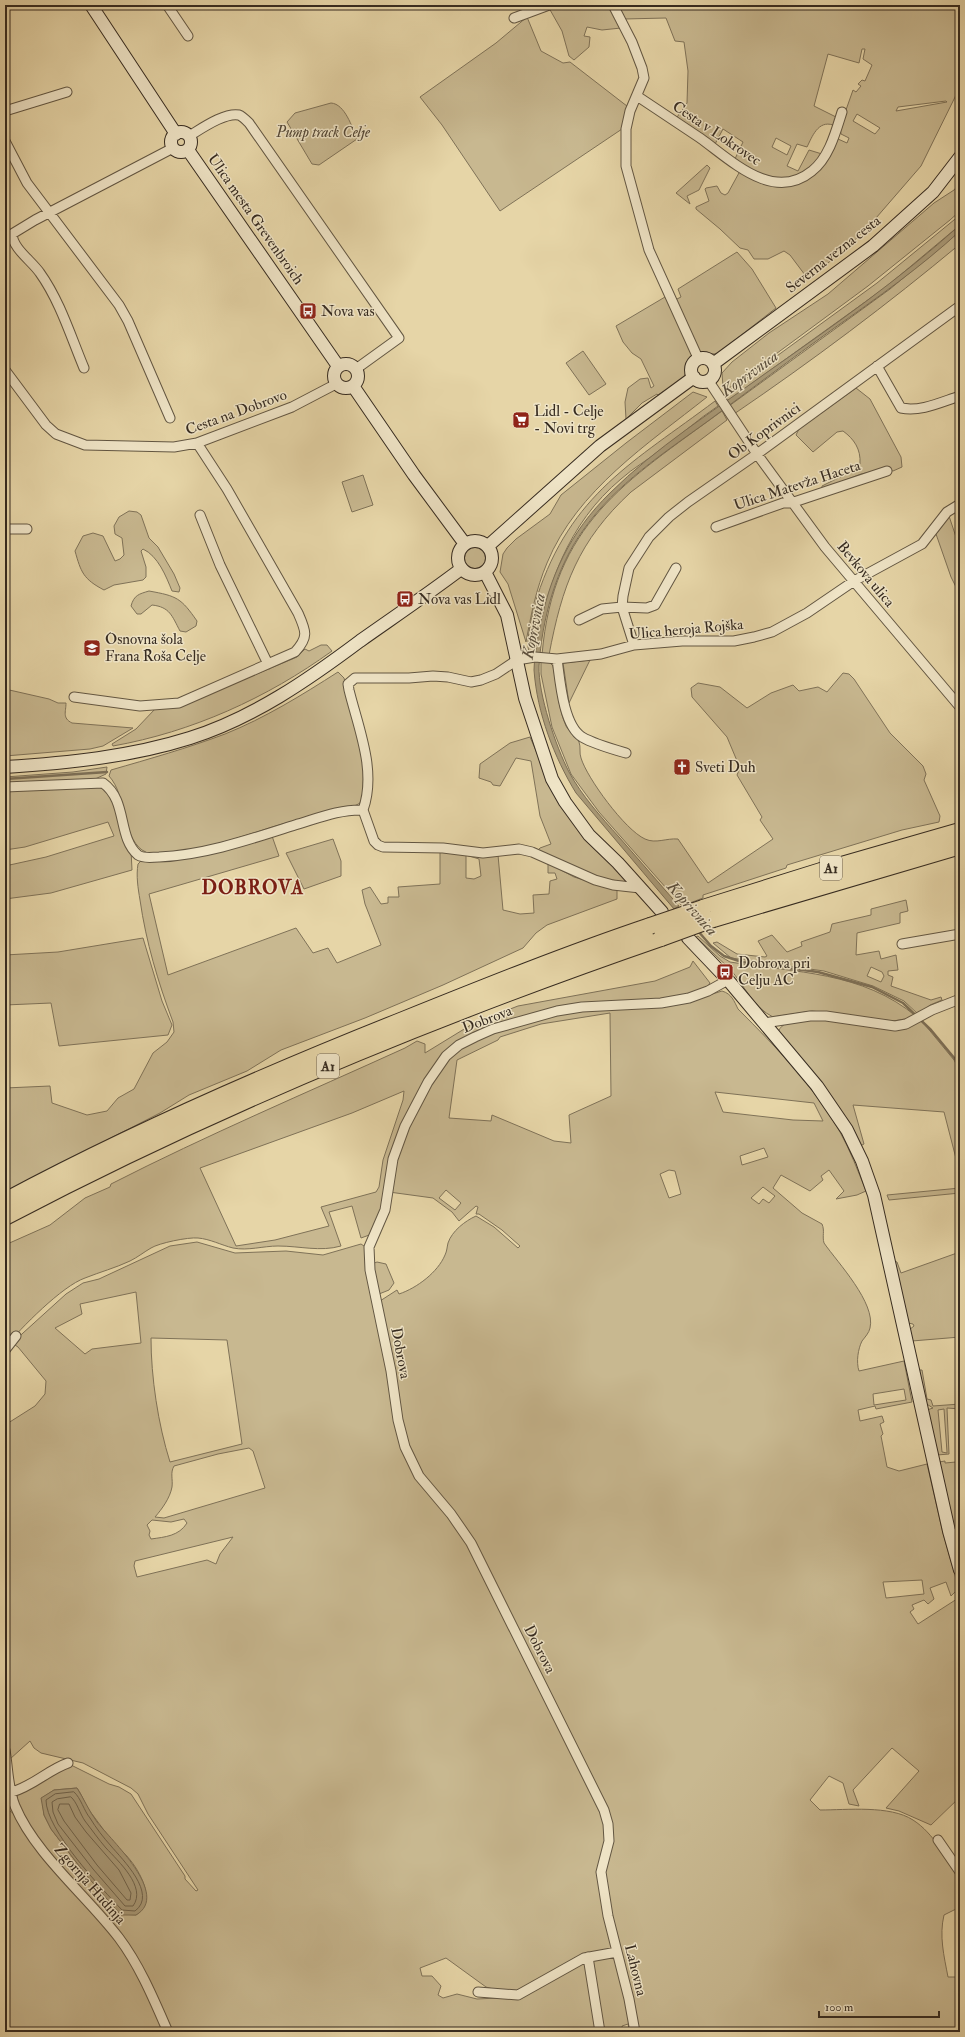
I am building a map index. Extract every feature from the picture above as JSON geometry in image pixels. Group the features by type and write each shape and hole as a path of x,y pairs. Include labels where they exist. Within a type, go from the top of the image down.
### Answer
{"highway":[{"name":"A1","path":"5,1217 153,1142 254,1097 490,1001 596,960 656,932 821,871 960,831"},
{"name":"A1","path":"708,914 960,846"},
{"name":"A1","path":"5,1200 147,1128 254,1080 591,946 656,932"}],"street":[{"path":"91,5 176,134"},
{"path":"166,5 188,36"},
{"path":"514,18 549,5"},
{"path":"613,5 632,42 642,68 644,78 630,111 626,129 626,166 650,250 698,358"},
{"path":"5,111 66,92"},
{"name":"Cesta v Lokrovec","path":"637,96 700,138 741,169 758,178 769,181 795,180 814,170 831,142 842,112"},
{"path":"176,134 184,133 189,136 207,125 230,115 240,115 249,122 399,338 356,369"},
{"path":"84,368 52,293 34,264 12,240 12,234 49,212 173,148 171,142 176,134"},
{"name":"Ulica mesta Grevenbroich","path":"188,150 191,144 189,136"},
{"path":"5,140 27,183 125,315 170,418"},
{"name":"Ulica mesta Grevenbroich","path":"173,148 179,152 188,150"},
{"name":"Ulica mesta Grevenbroich","path":"188,150 338,366"},
{"name":"Severna vezna cesta","path":"713,364 873,246 933,192 960,157"},
{"name":"Ob Koprivnici","path":"634,645 622,607 630,568 649,537 669,517 688,502 757,454 960,306"},
{"path":"698,358 707,359 713,364 713,375 708,380 700,381 694,377 692,366 698,358"},
{"path":"350,364 356,369 358,380 353,386 346,388 336,384 333,376 338,366 350,364"},
{"path":"876,366 901,408 911,410 921,409 960,396"},
{"name":"Cesta na Dobrovo","path":"5,370 46,425 56,434 85,445 174,446 197,443 277,413 311,398 336,384"},
{"path":"488,546 600,446 694,377"},
{"path":"708,380 757,454"},
{"path":"353,386 414,476 465,544"},
{"path":"74,697 140,706 179,703 295,652 303,644 305,636 304,627 227,489 197,443"},
{"name":"Bevkova ulica","path":"757,454 791,503 825,547 960,707"},
{"name":"Ulica Matevža Haceta","path":"716,527 782,503 791,503 887,471"},
{"name":"Ulica heroja Rojška","path":"517,660 535,657 553,658 600,654 634,645 682,641 734,641 772,632 807,613 854,581 922,544 947,512 960,504"},
{"path":"200,515 220,565 268,664"},
{"path":"5,529 26,529"},
{"path":"474,541 484,543 488,546 491,551 492,563 485,572 480,575 470,575 461,569 457,558 461,548 465,544 474,541"},
{"path":"579,620 602,609 622,607 647,608 655,605 676,568"},
{"path":"5,767 51,764 107,757 190,738 222,725 296,687 328,666 461,569"},
{"path":"485,572 506,615 527,704 552,779 565,802 589,835 662,912"},
{"path":"553,658 564,706 572,725 581,736 626,753"},
{"path":"517,660 496,674 481,680 470,682 448,677 433,676 409,678 360,677 348,684 363,735 366,756 367,794 363,810 369,829 378,845 383,847 443,848 483,853 519,849 532,852 595,880 613,885 640,888"},
{"path":"5,787 103,783 116,796 130,844 139,856 146,858 186,856 319,818 353,810 363,810"},
{"path":"902,944 960,934"},
{"path":"688,938 728,980 764,1023 791,1052 838,1115 862,1161 874,1195 951,1537 960,1570"},
{"name":"Dobrova","path":"608,1916 601,1872 609,1841 608,1824 604,1810 471,1543 451,1514 419,1476 404,1447 368,1257 369,1247 385,1210 393,1159 405,1126 428,1082 446,1056 459,1045 493,1029 557,1011 582,1007 675,1001 708,991 728,980"},
{"path":"764,1023 810,1016 826,1016 895,1026 906,1024 932,1010 960,999"},
{"path":"5,1350 16,1336"},
{"name":"Zgornja Hudinja","path":"5,1750 14,1805 21,1819 42,1850 119,1938 147,1986 168,2032"},
{"path":"12,1792 68,1763"},
{"path":"938,1840 960,1872"},
{"name":"Lahovna","path":"608,1916 635,2032"},
{"path":"478,1992 518,1995 588,1957 617,1952"},
{"path":"588,1957 600,2032"}],"green space":[{"path":"556,5 609,5 621,28 602,30 587,27 584,36 590,37 589,47 574,60 569,56 562,31 549,8"},
{"path":"616,5 960,5 960,87 921,166 853,242 828,263 805,275 790,255 784,251 768,259 754,259 748,250 740,248 696,209 696,207 709,201 706,188 717,186 721,193 725,195 728,193 740,171 767,181 787,183 806,178 820,165 833,140 838,139 847,143 849,138 841,134 840,127 853,90 856,92 861,86 858,84 862,80 865,81 872,65 863,59 865,49 862,49 859,63 828,54 814,106 838,118 833,125 823,125 816,130 807,147 797,144 787,166 798,171 809,150 822,154 814,166 802,175 793,178 772,178 751,172 734,161 743,142 723,129 714,146 675,120 687,103 688,71 684,42 675,41 666,18 624,19","holes":["947,102 896,111 898,107","857,114 880,128 875,134 853,121","776,138 791,146 787,155 772,147"]},
{"path":"527,17 541,51 563,63 570,62 627,106 622,129 500,211 442,125 420,97 496,43"},
{"name":"Pump track Celje","path":"331,103 336,104 344,112 357,139 319,165 312,164 287,122 295,113"},
{"path":"707,165 710,168 699,190 687,196 690,204 676,193"},
{"path":"960,183 960,211 950,220 868,286 738,382 726,390 723,387 722,373 732,362 769,333 828,294 934,203 954,190"},
{"path":"960,215 960,225 886,287 726,402 722,396 877,283"},
{"path":"960,231 960,244 933,266 849,332 734,414 729,406 890,289"},
{"path":"737,252 752,269 776,308 717,354 698,353 675,300 681,297 678,289"},
{"path":"667,297 693,356 683,379 642,403 626,419 625,402 628,388 640,379 648,378 651,388 654,386 641,359 632,353 623,342 616,326"},
{"path":"583,351 606,384 589,395 566,363"},
{"path":"856,388 870,399 901,457 902,467 893,471 884,469 861,474 822,489 822,486 854,470 860,464 858,449 850,437 843,431 837,432 813,452 796,435 799,429"},
{"path":"693,392 707,397 661,432 616,470 576,513 560,537 547,563 537,592 526,642 508,584 500,572 503,554 507,548 516,539 550,514 561,495"},
{"path":"715,401 718,406 626,475 602,496 587,516 573,536 553,581 540,629 536,654 529,653 528,641 532,617 537,597 551,561 568,531 587,505 608,483 632,462"},
{"path":"722,411 727,420 631,492 598,528 585,547 567,586 554,630 549,655 542,655 549,610 561,572 578,539 600,510 625,485 654,461"},
{"path":"363,475 373,505 352,512 342,482"},
{"path":"129,511 137,512 141,515 149,538 158,547 174,574 180,588 179,592 172,591 157,561 143,549 141,551 146,567 146,577 143,580 114,585 104,590 91,582 81,570 75,551 83,536 93,533 103,536 115,561 124,555 122,538 115,534 114,526 119,517"},
{"path":"949,516 960,549 960,595 951,577 936,534"},
{"path":"475,546 483,550 487,558 483,566 475,570 467,566 463,558 467,550"},
{"path":"149,591 178,599 187,607 197,621 196,626 186,632 180,631 170,613 158,606 152,605 141,614 137,614 131,606 135,597"},
{"path":"321,645 327,645 332,651 281,684 228,711 171,732 113,746 112,744 136,729 155,709 190,702 297,657 305,649 309,651"},
{"path":"590,660 569,703 563,663"},
{"path":"541,662 549,662 553,666 563,719 566,726 578,740 580,744 580,756 585,767 608,803 627,825 645,839 657,841 678,839 708,883 773,839 760,820 762,817 737,775 740,768 727,737 692,697 691,688 698,683 720,687 747,708 771,693 793,685 799,691 818,687 827,692 843,673 849,674 854,679 890,733 923,766 926,774 924,780 940,816 939,822 902,830 787,865 786,868 703,895 703,898 682,906 599,812 571,774 552,727 541,674"},
{"path":"338,672 344,678 364,756 363,789 360,803 335,812 286,823 234,839 189,850 169,854 153,854 142,850 131,835 119,794 115,784 109,776 111,770 197,744 240,728 283,706"},
{"path":"5,689 49,699 58,703 66,703 66,717 72,723 133,728 103,746 90,749 5,756"},
{"path":"530,737 550,783 626,880 624,883 604,879 537,851 540,848 551,844 540,816 531,761 516,758 500,786 493,785 491,782 479,778 480,764 510,743"},
{"path":"107,767 106,774 95,779 5,785 5,777 73,772"},
{"path":"95,785 109,792 131,850 132,870 51,893 5,899 5,866 46,857 114,836 108,822 25,847 5,850 5,790"},
{"path":"272,836 279,856 149,894 168,975 296,928 313,953 328,948 337,963 381,945 365,904 362,890 370,887 381,904 388,903 388,897 399,897 398,887 440,884 440,850 498,855 503,910 520,914 534,913 533,895 549,894 550,881 557,879 555,873 548,873 548,863 574,877 617,890 617,899 547,925 536,933 523,948 443,985 365,1018 281,1050 247,1071 189,1095 160,1113 5,1192 5,1088 50,1086 52,1103 87,1115 107,1111 118,1098 134,1089 153,1053 167,1042 174,1032 173,1022 153,962 143,916 137,878 138,864 142,860","holes":["466,855 479,859 481,876 474,879 466,878"]},
{"path":"333,839 341,861 341,876 304,889 286,853"},
{"path":"906,900 908,911 900,913 900,923 857,933 856,955 879,951 881,959 896,955 898,970 888,971 888,975 893,977 891,986 931,1000 941,997 942,1000 930,1005 919,1015 904,1001 873,986 824,971 731,958 713,943 717,942 737,954 765,957 767,956 758,941 772,935 787,952 802,946 801,942 830,932 832,924 871,915 871,909","holes":["871,967 882,972 884,976 881,982 867,976"]},
{"path":"698,936 720,956 730,962 804,972 851,982 896,1002 917,1017 893,1021 812,1011 773,1017 760,1008 730,969 696,937"},
{"path":"143,938 162,1001 172,1025 168,1035 59,1046 51,1003 5,1005 5,955 58,952"},
{"path":"693,961 710,983 707,987 674,998 588,1004 485,1028 474,1032 454,1044 395,1146 383,1205 372,1234 361,1238 352,1206 329,1212 341,1246 333,1248 318,1249 278,1246 239,1249 198,1238 181,1239 160,1244 130,1261 85,1278 65,1289 42,1308 5,1347 5,1245 50,1225 85,1198 110,1187 111,1184 184,1148 405,1048 417,1041 425,1044 425,1053 474,1023 518,1006 655,981 690,967","holes":["404,1091 403,1100 383,1160 379,1187 376,1192 321,1207 329,1226 275,1240 236,1246 200,1168 352,1113"]},
{"path":"722,991 730,996 738,1009 780,1052 818,1098 844,1139 866,1191 857,1195 836,1199 844,1191 829,1170 821,1176 823,1180 810,1191 781,1175 773,1188 802,1213 822,1224 824,1243 862,1295 870,1318 870,1328 859,1348 859,1371 904,1361 912,1402 876,1409 875,1406 858,1410 860,1421 882,1416 884,1422 880,1424 883,1434 881,1436 887,1467 899,1471 927,1464 943,1533 958,1586 956,1591 951,1596 946,1582 930,1588 934,1599 928,1604 924,1600 912,1605 914,1609 910,1612 918,1624 960,1597 960,1797 931,1825 899,1811 886,1808 919,1771 892,1748 853,1790 859,1806 849,1804 843,1783 829,1776 810,1800 820,1810 868,1809 904,1815 924,1829 955,1868 960,1887 960,1907 944,1915 942,1938 948,1977 960,1977 960,2032 638,2032 619,1947 587,1954 520,1993 507,1993 486,1987 446,1958 420,1968 422,1976 432,1976 441,1986 438,1995 443,1998 457,1994 477,1999 517,1997 526,1994 587,1960 599,2032 170,2032 146,1976 119,1934 35,1835 18,1804 17,1794 21,1788 71,1765 109,1784 119,1787 131,1794 185,1876 185,1879 196,1891 198,1890 148,1814 138,1794 131,1788 83,1763 41,1753 34,1748 30,1741 10,1759 5,1729 5,1425 35,1406 45,1394 46,1381 18,1347 12,1343 66,1294 83,1283 99,1279 170,1246 197,1242 235,1253 286,1251 323,1255 361,1244 367,1248 365,1255 367,1261 372,1264 377,1262 386,1264 394,1283 389,1290 379,1294 374,1309 390,1380 392,1403 398,1402 393,1363 380,1301 397,1290 399,1294 413,1288 426,1279 442,1261 446,1254 448,1243 453,1234 463,1224 476,1216 494,1227 518,1248 520,1246 502,1230 479,1214 476,1214 478,1207 476,1206 459,1221 452,1212 433,1198 389,1192 397,1151 426,1092 443,1064 463,1046 491,1032 547,1017 574,1012 667,1005 690,1001","holes":["610,1013 611,1096 569,1115 571,1143 554,1141 492,1115 491,1121 449,1118 457,1060 498,1040 500,1037 541,1024","715,1092 814,1103 823,1121 793,1120 723,1112","764,1148 768,1157 742,1165 740,1156","669,1170 675,1171 681,1194 669,1198 660,1174","763,1187 775,1196 769,1203 763,1199 759,1204 751,1198","446,1190 461,1203 455,1210 439,1198","136,1292 141,1343 92,1349 85,1354 55,1328 82,1314 80,1304","151,1338 227,1340 242,1444 170,1462 162,1432 154,1384","904,1389 906,1400 874,1405 873,1394","249,1448 253,1451 265,1488 164,1518 155,1517 168,1499 172,1487 174,1466 218,1454","184,1519 187,1523 180,1531 176,1533 151,1539 149,1535 150,1531 147,1525 152,1520 171,1522","233,1537 220,1554 216,1564 207,1560 137,1577 134,1566 135,1561","922,1580 924,1594 886,1598 883,1582","77,1788 90,1811 112,1841 129,1858 143,1881 146,1896 142,1910 136,1915 121,1914 86,1875 51,1829 44,1815 42,1798 54,1790"]},
{"path":"800,1020 826,1020 884,1028 921,1020 954,1060 960,1071 960,1174 944,1112 853,1105 864,1144 860,1146 843,1114 823,1086 778,1032 785,1024"},
{"path":"960,1188 960,1193 889,1200 887,1195"},
{"path":"960,1239 960,1337 912,1341 909,1330 914,1326 913,1324 908,1323 894,1261 897,1262 901,1273 957,1253"},
{"path":"918,1370 922,1370 927,1399 931,1400 933,1406 960,1404 960,1409 947,1408 949,1454 937,1455 927,1410 933,1408 925,1403","holes":["944,1409 947,1453 942,1452 938,1410"]},
{"path":"945,1461 945,1463 956,1462 957,1529 960,1538 960,1556 939,1462"},
{"path":"5,1807 14,1814 115,1939 141,1979 164,2032 5,2032"},
{"path":"615,1955 632,2032 630,2032 628,2024 622,2026 623,2032 602,2032 591,1960"}],"water":[{"path":"960,225 960,231 914,270 658,457 626,483 584,529 574,544 558,577 543,630 539,666 541,691 554,735 569,772 586,798 679,906 674,909 576,793 561,765 548,734 539,702 534,665 543,611 555,574 563,556 583,523 610,493 646,460 866,302"},
{"path":"77,1788 91,1814 125,1854 143,1882 147,1895 145,1906 136,1915 121,1915 86,1875 51,1829 44,1815 41,1798 54,1790"}],"waterway":[{"path":"5,779 107,772"},
{"name":"Koprivnica","path":"698,931 711,946 724,956 742,962 818,972 872,987 903,1003 931,1030 960,1065"}],"place":[{"name":"Nova vas","path":"308,311"},
{"name":"Lidl - Celje - Novi trg","path":"521,420"},
{"name":"Nova vas Lidl","path":"405,599"},
{"name":"Osnovna šola Frana Roša Celje","path":"92,648"},
{"name":"Sveti Duh","path":"682,767"},
{"name":"Dobrova pri Celju AC","path":"725,972"}],"district":[{"name":"DOBROVA","path":"253,887"}]}
